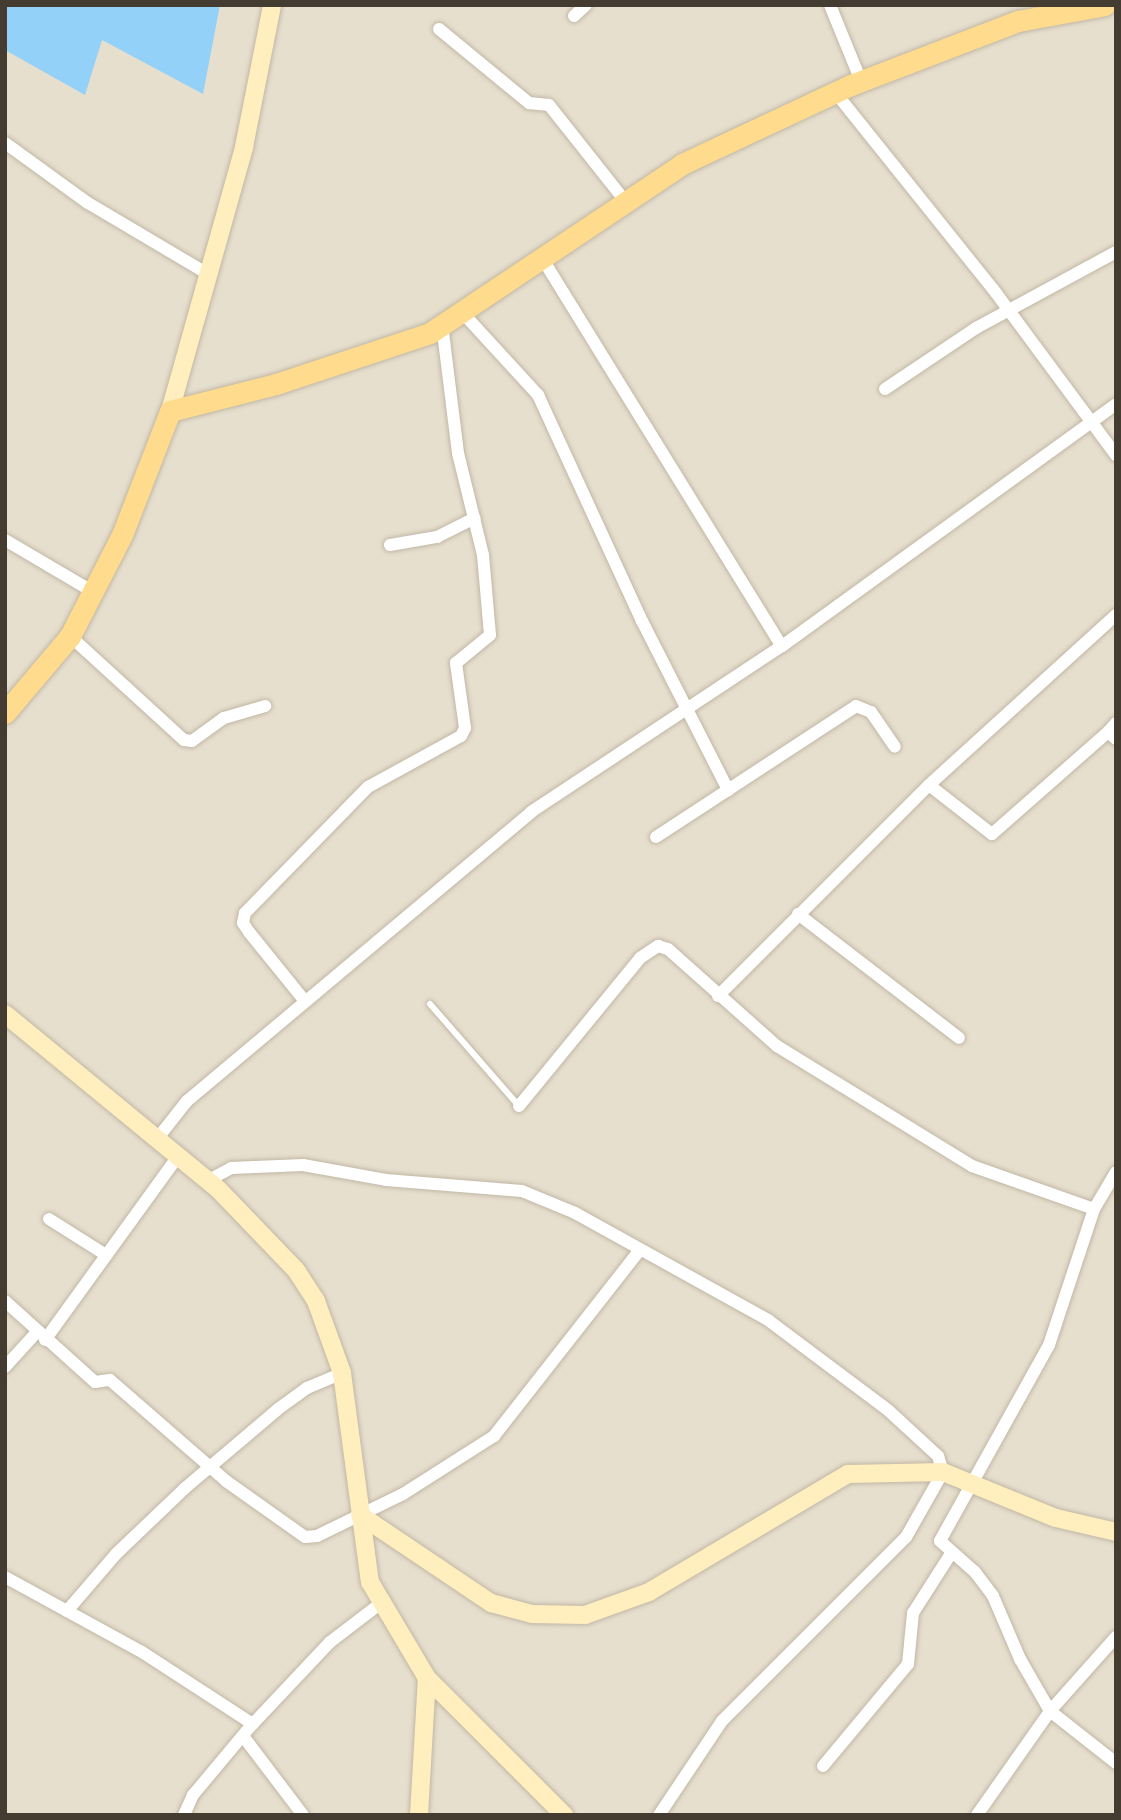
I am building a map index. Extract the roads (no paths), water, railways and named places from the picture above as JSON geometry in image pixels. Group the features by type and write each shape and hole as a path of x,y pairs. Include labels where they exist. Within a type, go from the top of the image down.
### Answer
{"main road":[{"path":"5,713 70,636 90,590 122,534 170,411 244,147 272,5"},
{"path":"170,411 276,384 442,325 682,164 861,81 1017,21 1105,5"},
{"path":"5,1014 207,1181 296,1270 316,1301 342,1373 370,1582 427,1678 565,1815"},
{"path":"360,1515 491,1602 532,1614 585,1615 649,1592 848,1474 943,1472 1056,1518 1116,1532"},
{"path":"419,1815 427,1678"}],"street":[{"path":"574,16 586,5"},
{"path":"830,5 861,81"},
{"path":"439,29 529,103 550,105 626,202"},
{"path":"835,93 1009,311 1116,455"},
{"path":"5,143 88,203 208,274"},
{"path":"885,389 1009,311 1116,252"},
{"path":"542,258 782,646"},
{"path":"461,312 538,395 687,710 728,790"},
{"path":"304,1000 249,932 243,923 245,913 368,787 461,736 465,728 456,663 465,651 481,644 490,626 475,518 458,453 442,325"},
{"path":"157,1139 187,1101 531,812 782,646 1116,404"},
{"path":"390,545 437,537 475,518"},
{"path":"5,540 90,590"},
{"path":"718,996 929,785 1116,615"},
{"path":"70,636 184,740 192,741 224,718 265,706"},
{"path":"656,837 856,706 872,712 895,747"},
{"path":"929,785 992,834 1113,731"},
{"path":"798,914 959,1038"},
{"path":"519,1106 648,950 668,949 777,1046 972,1166 1094,1209"},
{"path":"5,1367 40,1336 106,1255 178,1156"},
{"path":"207,1181 231,1168 303,1166 386,1180 522,1191 575,1213 768,1320 829,1364 938,1456 943,1472 894,1551 722,1721 659,1815"},
{"path":"1116,1172 1094,1209 1049,1345 940,1541 993,1596 1020,1659 1050,1711 1116,1763"},
{"path":"48,1219 106,1255"},
{"path":"5,1301 40,1336 95,1382 110,1380 210,1466 306,1537 360,1515 449,1468 494,1436 640,1250"},
{"path":"67,1611 140,1530 210,1466 288,1402 342,1373"},
{"path":"823,1766 908,1664 913,1613 952,1552"},
{"path":"5,1577 215,1695 253,1724"},
{"path":"184,1815 193,1794 253,1724 330,1642 381,1603"},
{"path":"977,1815 1050,1711 1116,1637"},
{"path":"243,1735 303,1815"}],"lane":[{"path":"430,1004 519,1106"}],"water":[{"path":"5,5 220,5 203,94 102,40 85,95 5,50"}]}
